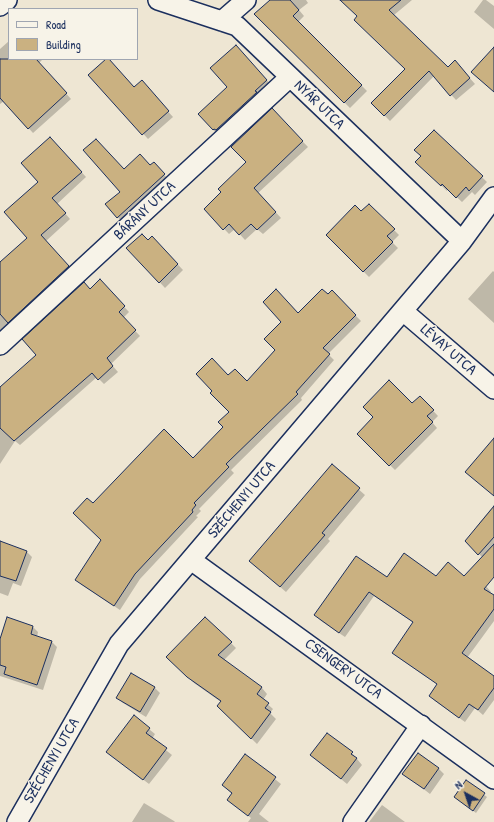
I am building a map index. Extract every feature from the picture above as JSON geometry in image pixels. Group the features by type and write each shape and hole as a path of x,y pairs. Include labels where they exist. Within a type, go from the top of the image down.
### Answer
{"street":[{"path":"0,6 7,0"},
{"name":"NYÁR UTCA","path":"158,0 237,26 462,241"},
{"path":"222,21 246,0"},
{"name":"BÁRÁNY UTCA","path":"0,344 290,77"},
{"name":"SZÉCHENYI UTCA","path":"17,822 119,644 462,241 494,197"},
{"name":"LÉVAY UTCA","path":"403,310 494,389"},
{"name":"CSENGERY UTCA","path":"191,560 494,779"},
{"path":"353,822 421,725"}],"building":[{"path":"270,0 290,0 299,10 293,16 362,85 344,103 254,14"},
{"path":"340,0 401,0 389,10 448,67 455,60 470,78 450,96 429,71 384,116 371,103 405,69 354,20 357,16"},
{"path":"236,45 267,80 255,91 257,92 216,130 213,130 198,114 227,87 210,68"},
{"path":"494,47 494,92 471,72"},
{"path":"0,59 37,60 67,93 28,129 0,98"},
{"path":"105,60 110,60 134,87 142,80 169,111 142,135 88,75"},
{"path":"272,108 303,141 254,188 276,212 257,230 251,224 239,235 229,224 223,230 204,209 221,192 218,189 246,162 231,147"},
{"path":"434,130 483,176 469,191 466,187 456,198 442,184 441,186 415,162 421,156 414,150"},
{"path":"50,137 82,172 52,198 66,213 41,235 69,266 8,323 0,314 0,262 27,238 4,212 38,182 21,163"},
{"path":"96,139 124,169 140,154 150,165 154,162 165,174 117,218 105,204 120,192 83,150"},
{"path":"369,204 395,229 387,236 393,242 363,272 326,235 355,205 361,211"},
{"path":"142,234 148,240 152,236 178,264 159,283 126,248"},
{"path":"100,279 125,306 119,312 136,330 107,358 113,366 98,380 92,373 14,441 0,428 0,387 36,355 22,339 84,282 90,289"},
{"path":"276,289 298,313 322,289 328,294 332,290 356,315 323,348 330,354 296,392 298,394 226,464 229,467 194,503 196,505 192,510 193,512 135,574 114,606 75,580 101,540 73,513 87,498 93,503 164,429 193,458 223,427 218,422 229,412 210,393 212,391 196,374 212,358 228,375 235,369 247,381 275,350 264,339 281,322 263,302"},
{"path":"389,380 412,403 420,396 434,410 427,416 433,422 389,466 357,434 373,417 363,407"},
{"path":"494,438 494,496 465,472"},
{"path":"332,464 360,488 322,533 325,535 280,587 249,561"},
{"path":"494,506 494,537 478,555 465,541"},
{"path":"0,541 27,551 16,581 0,576"},
{"path":"494,544 494,577 484,589 494,595 494,609 462,653 494,676 494,688 478,710 469,704 459,718 429,696 437,684 392,653 413,622 369,592 339,633 314,615 356,556 387,577 404,553 436,576 448,562 464,576"},
{"path":"7,617 33,626 31,634 52,641 37,685 4,674 6,667 0,665 0,639"},
{"path":"205,617 232,642 218,655 262,687 257,694 269,703 265,708 271,712 251,739 217,706 221,701 187,677 166,657"},
{"path":"131,673 155,687 140,712 116,698"},
{"path":"134,715 150,728 146,733 167,748 143,780 106,752"},
{"path":"327,733 353,752 351,754 357,758 341,779 310,755"},
{"path":"418,753 439,768 424,789 402,774"},
{"path":"245,754 276,777 248,816 227,800 232,793 222,785"},
{"path":"466,780 485,793 473,811 454,797"}]}
